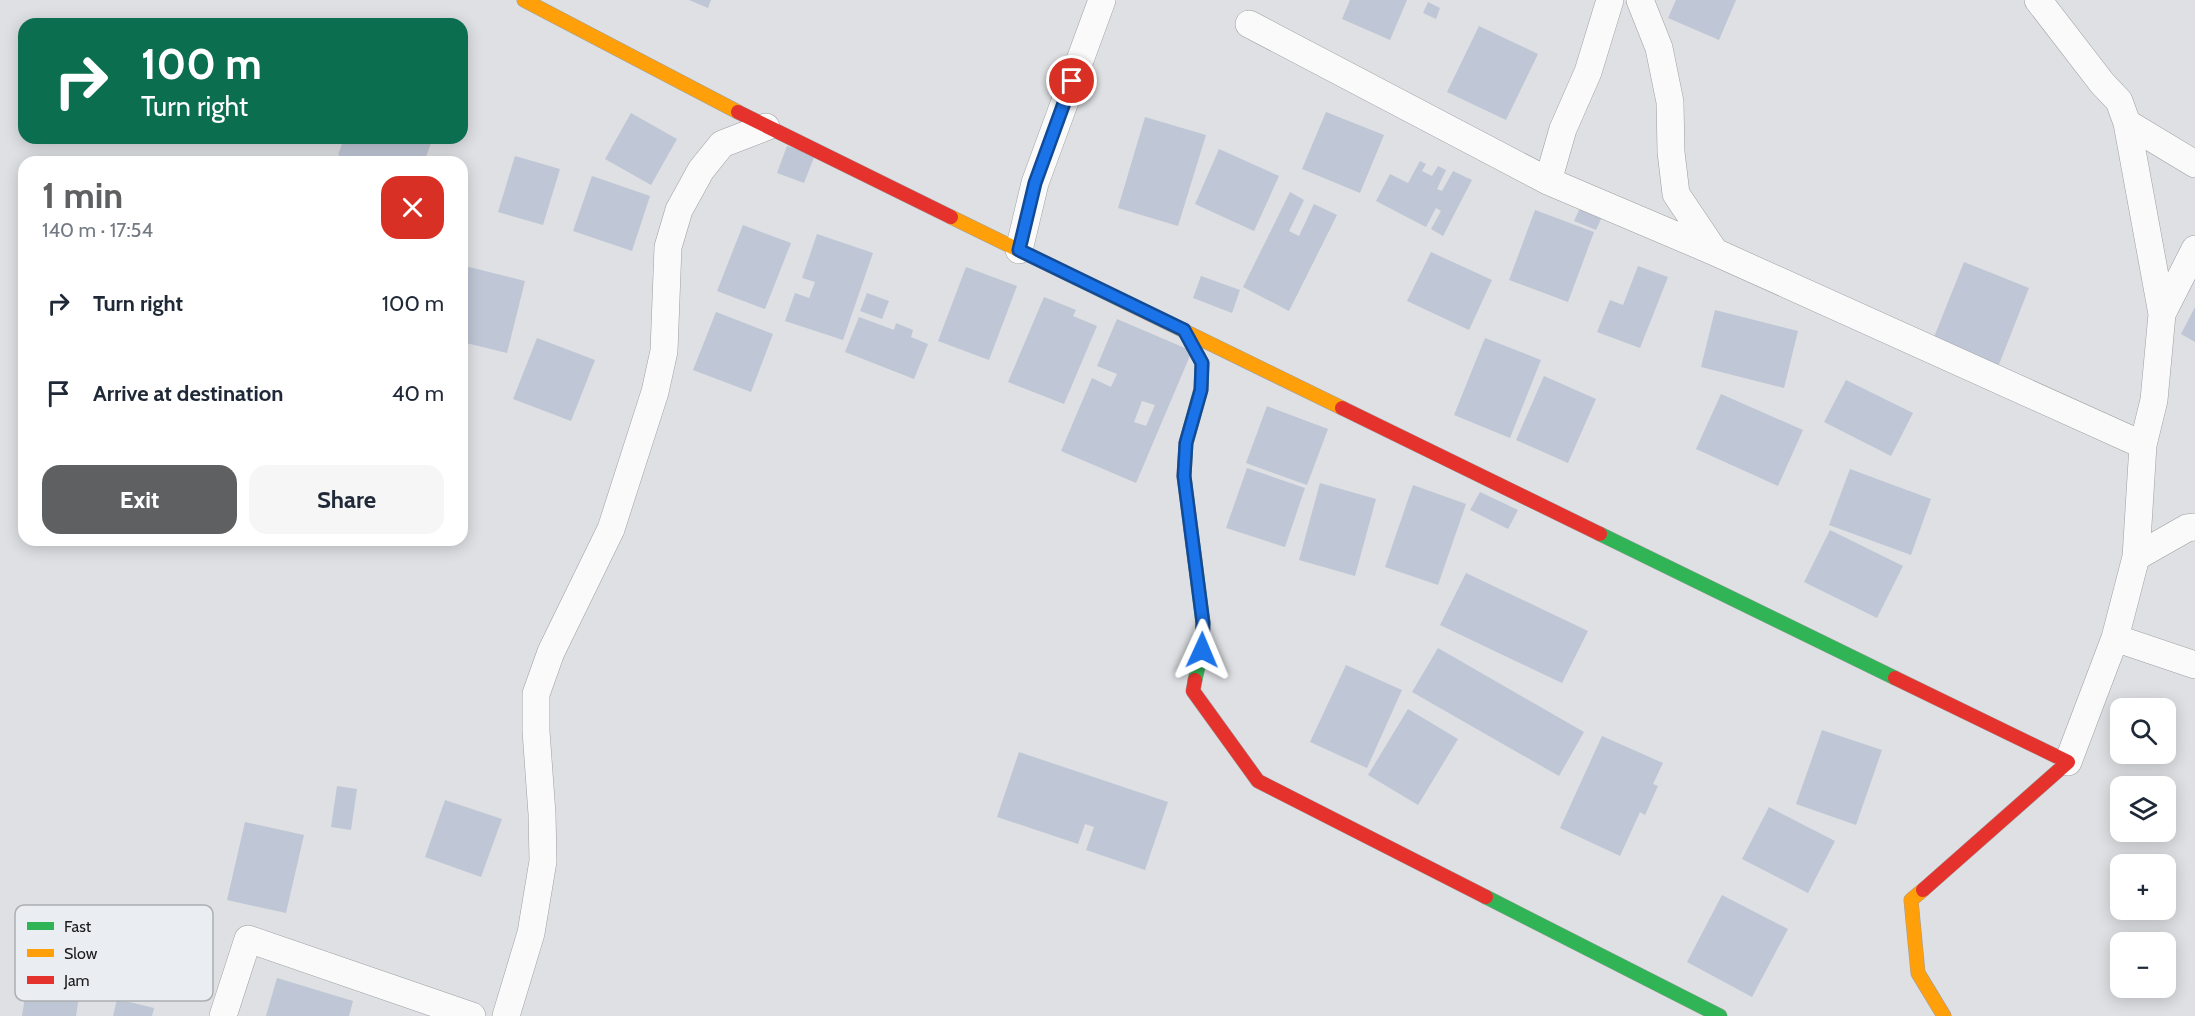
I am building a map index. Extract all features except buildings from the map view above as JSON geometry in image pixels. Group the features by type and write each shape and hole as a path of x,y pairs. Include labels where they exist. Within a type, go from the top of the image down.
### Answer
{"street":[{"path":"524,0 766,127 2068,762"},
{"path":"1019,250 1035,183 1102,0"},
{"path":"1548,181 1563,129 1588,72 1610,0"},
{"path":"1640,0 1659,48 1670,102 1671,152 1676,194 1715,252"},
{"path":"1944,1016 1918,973 1911,900 2068,762 2115,638 2136,557 2143,445 2154,400 2162,314 2127,123 2119,101 2102,83 2038,0"},
{"path":"1249,24 1548,181 1715,252 2143,445"},
{"path":"2127,123 2195,164"},
{"path":"506,1016 531,933 543,861 536,694 551,652 611,530 655,392 664,351 668,247 679,210 701,170 722,144 766,127"},
{"path":"2162,314 2195,249"},
{"path":"1184,330 1202,363 1201,390 1186,443 1184,476 1203,623 1202,650 1193,691 1258,781 1720,1016"},
{"path":"2136,557 2187,528 2195,527"},
{"path":"2115,638 2195,665"},
{"path":"223,1016 248,939 472,1016"}],"traffic: fast":[{"path":"1184,330 1202,363 1201,389 1186,443 1184,476 1203,623 1202,650 1195,680"},
{"path":"1600,534 1895,678"},
{"path":"1486,897 1720,1016"}],"traffic: slow":[{"path":"524,0 738,112"},
{"path":"951,217 1342,408"},
{"path":"1923,890 1911,900 1918,973 1944,1016"}],"traffic: jam":[{"path":"738,112 951,217"},
{"path":"1342,408 1600,534"},
{"path":"1895,678 2068,762 1923,890"},
{"path":"1195,680 1193,691 1258,781 1486,897"}],"route":[{"path":"1072,81 1035,183 1019,250 1184,330 1202,363 1201,390 1186,443 1184,476 1203,623 1202,650"}]}
